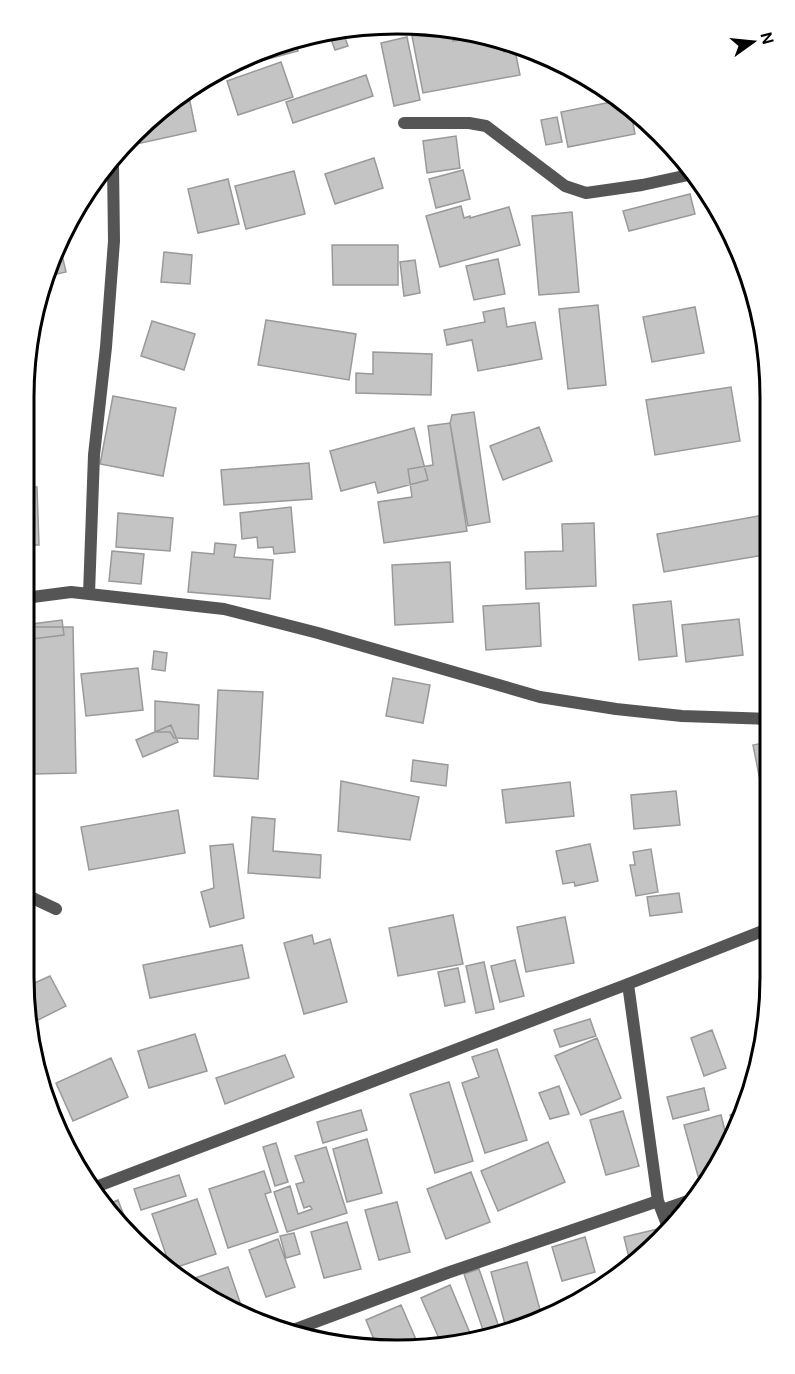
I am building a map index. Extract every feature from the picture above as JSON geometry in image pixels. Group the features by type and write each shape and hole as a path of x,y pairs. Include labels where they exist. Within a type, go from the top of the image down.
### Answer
{"street":[{"path":"404,123 469,123 486,126 565,186 586,193 684,176"},
{"path":"89,594 94,455 106,347 114,241 113,173"},
{"path":"34,597 71,592 224,609 318,633 540,697 615,710 682,716 760,719"},
{"path":"34,899 56,909"},
{"path":"101,1185 760,932"},
{"path":"628,984 660,1206 666,1221"},
{"path":"303,1327 447,1273 660,1206 681,1202"}],"building":[{"path":"412,36 468,41 514,54 520,75 423,93"},
{"path":"407,37 420,100 394,106 381,43"},
{"path":"345,39 348,46 335,50 332,40"},
{"path":"297,49 298,51 265,60"},
{"path":"281,62 293,97 238,115 227,81"},
{"path":"366,75 373,96 293,123 286,102"},
{"path":"190,101 196,131 139,144"},
{"path":"608,103 633,122 635,134 568,147 561,112"},
{"path":"557,117 562,142 546,145 541,120"},
{"path":"456,136 460,168 427,173 423,141"},
{"path":"374,158 383,188 335,204 325,174"},
{"path":"463,170 470,199 436,208 429,179"},
{"path":"294,171 305,214 246,229 235,186"},
{"path":"228,179 239,224 198,233 188,189"},
{"path":"690,194 695,214 629,231 623,211"},
{"path":"461,206 464,218 509,207 520,245 440,267 426,216"},
{"path":"572,212 579,292 539,295 532,216"},
{"path":"332,245 398,245 398,285 333,285"},
{"path":"164,252 192,255 190,284 161,282"},
{"path":"63,258 66,272 56,274"},
{"path":"498,259 505,294 474,300 466,266"},
{"path":"415,260 420,293 404,296 400,262"},
{"path":"598,305 606,385 568,389 559,309"},
{"path":"695,307 704,353 652,362 643,317"},
{"path":"504,308 507,327 535,322 542,359 478,371 472,340 447,345 444,330 485,322 483,312"},
{"path":"266,320 356,334 349,380 258,365"},
{"path":"152,321 195,334 184,370 141,356"},
{"path":"373,352 432,354 431,395 356,393 356,373 373,374"},
{"path":"731,387 740,441 655,455 646,400"},
{"path":"113,396 176,408 163,476 100,464"},
{"path":"474,412 490,522 468,526 450,423 452,415"},
{"path":"450,423 467,531 384,543 378,502 412,497 408,469 433,465 428,426"},
{"path":"539,427 552,461 503,480 490,446"},
{"path":"414,428 428,480 378,493 375,482 341,491 330,451"},
{"path":"309,463 312,499 224,505 221,470"},
{"path":"34,487 37,487 39,545 34,545"},
{"path":"291,507 295,552 274,554 273,547 258,548 257,537 242,539 240,513"},
{"path":"118,513 173,518 170,551 116,547"},
{"path":"760,516 760,556 664,572 657,534"},
{"path":"594,523 596,586 526,589 525,552 563,551 562,524"},
{"path":"215,543 236,545 234,557 273,560 270,599 188,592 192,552 214,554"},
{"path":"112,551 144,554 141,584 109,581"},
{"path":"450,562 453,622 395,625 392,565"},
{"path":"671,601 677,656 639,660 633,605"},
{"path":"539,603 541,646 486,650 483,606"},
{"path":"739,619 743,655 686,662 682,625"},
{"path":"62,620 64,635 34,639 34,624"},
{"path":"34,627 73,627 76,773 34,774"},
{"path":"154,651 167,653 165,671 152,669"},
{"path":"138,668 143,710 86,716 81,674"},
{"path":"393,678 430,685 423,723 386,716"},
{"path":"218,690 263,692 258,779 214,776"},
{"path":"155,701 199,705 198,739 174,738 170,732 155,732"},
{"path":"171,725 178,742 143,757 136,740"},
{"path":"760,744 760,780 753,745"},
{"path":"413,760 448,765 446,786 411,781"},
{"path":"341,781 419,797 410,840 338,831"},
{"path":"570,782 574,816 506,823 502,790"},
{"path":"676,791 680,825 634,829 631,795"},
{"path":"178,810 185,853 89,870 81,827"},
{"path":"252,817 275,819 273,851 321,855 320,878 248,873"},
{"path":"233,844 244,918 210,927 201,892 214,888 210,846"},
{"path":"590,844 598,881 575,886 574,882 563,884 556,851"},
{"path":"651,849 658,892 636,896 630,865 635,865 633,852"},
{"path":"679,893 682,912 650,916 647,897"},
{"path":"453,915 463,964 398,976 389,928"},
{"path":"565,917 574,963 526,972 517,927"},
{"path":"312,935 314,944 330,939 347,1002 304,1014 284,943"},
{"path":"242,945 249,978 150,998 143,965"},
{"path":"515,960 524,996 500,1002 491,966"},
{"path":"484,962 494,1009 476,1013 466,966"},
{"path":"458,968 465,1002 445,1006 438,972"},
{"path":"50,976 66,1006 38,1020 34,983"},
{"path":"590,1019 596,1036 560,1047 554,1030"},
{"path":"712,1030 726,1068 704,1076 691,1038"},
{"path":"195,1034 207,1071 149,1088 138,1051"},
{"path":"597,1038 621,1098 581,1115 555,1056"},
{"path":"497,1049 527,1140 485,1153 462,1083 479,1077 472,1057"},
{"path":"285,1055 294,1077 225,1104 216,1078"},
{"path":"111,1058 128,1097 73,1121 56,1083"},
{"path":"449,1082 473,1161 435,1173 410,1094"},
{"path":"559,1086 569,1114 550,1119 539,1093"},
{"path":"704,1088 709,1110 673,1119 667,1097"},
{"path":"361,1110 367,1130 323,1143 317,1122"},
{"path":"623,1111 639,1166 606,1175 590,1120"},
{"path":"721,1115 725,1132 712,1158 698,1176 684,1125"},
{"path":"367,1139 382,1193 347,1202 333,1149"},
{"path":"548,1142 565,1182 498,1211 481,1171"},
{"path":"276,1143 288,1182 275,1186 263,1147"},
{"path":"326,1147 347,1213 287,1232 274,1192 290,1186 298,1214 312,1209 310,1206 304,1208 296,1184 304,1182 295,1156"},
{"path":"264,1171 271,1192 265,1194 278,1232 228,1248 209,1189"},
{"path":"471,1172 490,1222 446,1239 427,1189"},
{"path":"179,1175 186,1196 141,1210 134,1189"},
{"path":"197,1199 216,1254 180,1266 166,1256 152,1214"},
{"path":"118,1200 123,1214 114,1202"},
{"path":"397,1202 410,1252 379,1260 365,1210"},
{"path":"347,1222 361,1269 324,1278 311,1232"},
{"path":"658,1229 629,1256 624,1237"},
{"path":"294,1233 300,1254 286,1258 280,1236"},
{"path":"585,1237 595,1272 562,1281 552,1247"},
{"path":"278,1239 295,1287 266,1297 249,1250"},
{"path":"527,1262 540,1310 505,1323 491,1272"},
{"path":"228,1267 240,1304 216,1291 196,1278"},
{"path":"479,1269 498,1325 483,1329 464,1274"},
{"path":"450,1285 470,1333 438,1337 421,1298"},
{"path":"401,1305 416,1339 374,1339 366,1320"}]}
